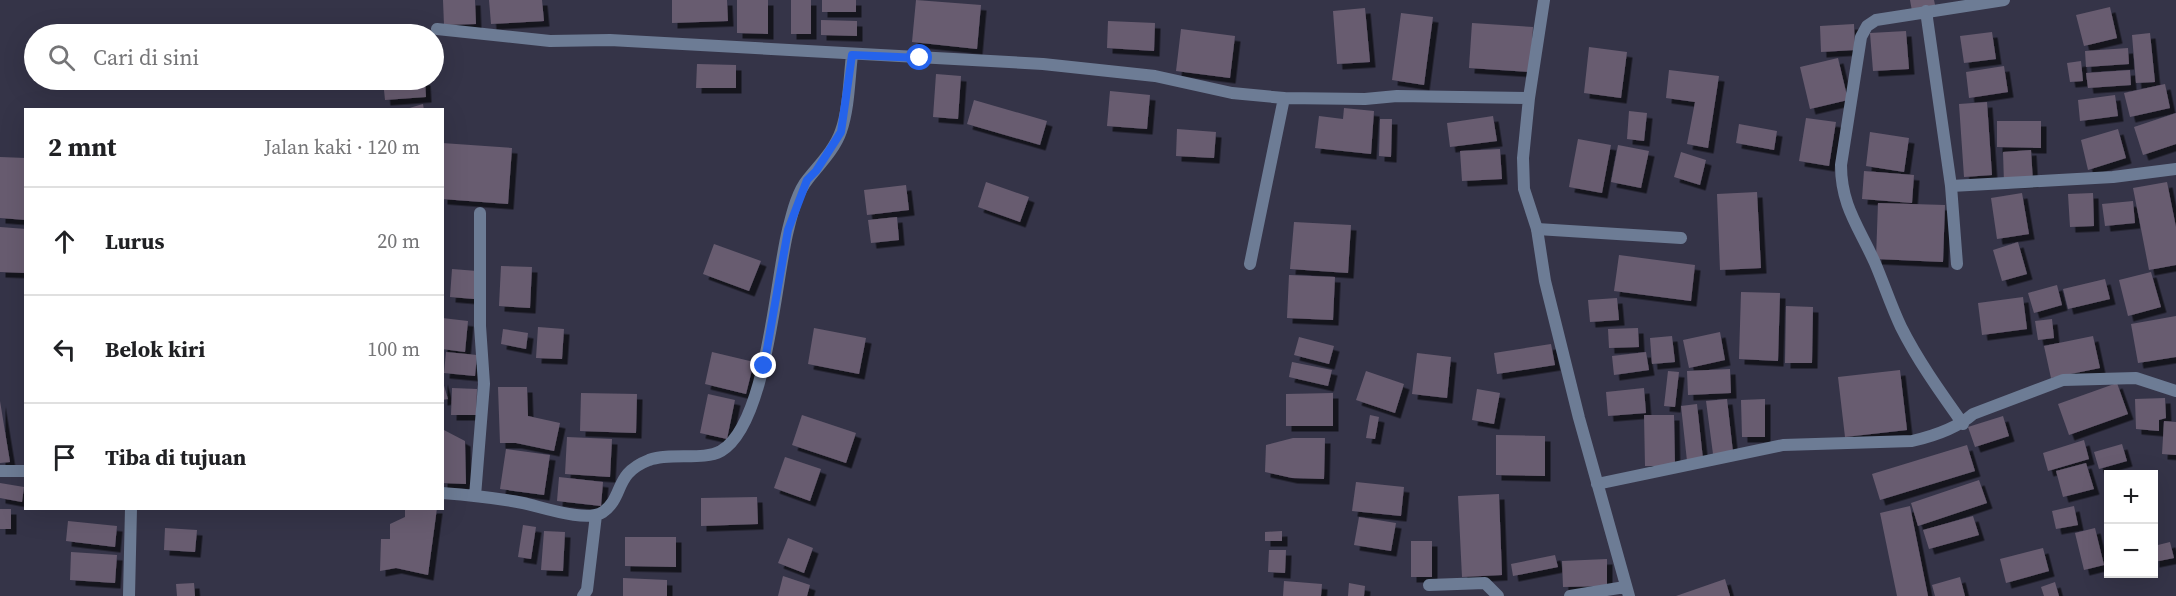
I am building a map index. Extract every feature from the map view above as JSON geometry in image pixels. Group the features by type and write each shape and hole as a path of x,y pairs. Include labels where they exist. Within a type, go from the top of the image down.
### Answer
{"street":[{"path":"1544,0 1529,98 1523,158 1524,189 1537,229 1545,281 1627,592 1570,596"},
{"path":"1963,424 1900,326 1871,255 1851,217 1841,184 1843,145 1861,37 1867,26 1876,20 1926,11 1952,10 2004,0"},
{"path":"1926,11 1951,186 1957,264"},
{"path":"444,30 550,41 609,40 1043,64 1155,76 1232,93 1284,98 1365,99 1397,96 1529,98"},
{"path":"444,493 475,496 562,513 596,515 610,505 629,470 650,460 663,457 708,455 720,451 731,442 747,417 759,390 788,230 807,180 816,171 841,132 852,55"},
{"path":"1250,264 1284,98"},
{"path":"1951,186 2102,177 2176,169"},
{"path":"475,496 484,384 480,326 480,213"},
{"path":"1537,229 1681,238"},
{"path":"1597,484 1783,445 1912,441 1963,424 1973,414 2063,380 2136,378 2176,391"},
{"path":"0,471 24,471"},
{"path":"129,596 131,510"},
{"path":"583,596 587,590 596,515"},
{"path":"1429,585 1485,583 1498,596"}],"building":[{"path":"443,0 475,0 476,24 444,24"},
{"path":"489,0 542,0 544,21 491,24"},
{"path":"672,0 727,0 728,21 672,23"},
{"path":"737,0 768,0 768,34 737,33"},
{"path":"791,0 811,0 811,34 791,34"},
{"path":"822,0 856,0 856,12 822,12"},
{"path":"916,0 981,5 977,49 912,42"},
{"path":"1910,0 1934,0 1935,5 1912,11"},
{"path":"2110,7 2117,38 2084,46 2076,15"},
{"path":"1365,8 1370,62 1337,64 1333,11"},
{"path":"1401,13 1433,17 1424,85 1392,80"},
{"path":"821,20 857,21 857,36 821,35"},
{"path":"1108,21 1155,23 1154,51 1107,48"},
{"path":"1472,23 1533,27 1530,72 1469,68"},
{"path":"1854,24 1855,50 1821,52 1820,26"},
{"path":"1181,29 1235,36 1230,78 1176,71"},
{"path":"1906,31 1909,69 1873,71 1870,33"},
{"path":"1992,32 1996,59 1964,63 1960,36"},
{"path":"2150,33 2155,82 2136,83 2132,35"},
{"path":"1589,47 1627,52 1621,98 1584,93"},
{"path":"2128,48 2129,64 2086,67 2085,51"},
{"path":"1838,58 1848,100 1810,109 1800,67"},
{"path":"2081,61 2083,81 2070,82 2067,63"},
{"path":"697,64 736,65 736,88 696,88"},
{"path":"2004,66 2008,92 1969,98 1966,72"},
{"path":"1669,70 1719,76 1708,148 1687,144 1695,102 1666,98"},
{"path":"2130,70 2131,85 2088,88 2086,73"},
{"path":"936,74 961,76 958,119 933,117"},
{"path":"2165,84 2170,108 2130,117 2124,93"},
{"path":"384,90 426,90 426,97 385,100"},
{"path":"1110,91 1150,95 1147,129 1107,126"},
{"path":"2115,95 2118,116 2080,121 2078,100"},
{"path":"974,100 1047,121 1040,145 967,124"},
{"path":"1987,102 1992,175 1964,177 1959,104"},
{"path":"423,104 424,108 409,108"},
{"path":"1344,108 1374,111 1371,154 1315,148 1319,116 1343,119"},
{"path":"1629,111 1647,113 1644,141 1627,139"},
{"path":"2176,113 2176,144 2143,155 2134,127"},
{"path":"1493,116 1497,141 1450,147 1447,123"},
{"path":"1806,118 1836,122 1829,166 1799,161"},
{"path":"1380,119 1392,119 1391,157 1379,156"},
{"path":"1997,121 2041,121 2041,148 1997,147"},
{"path":"1739,124 1777,131 1774,150 1736,143"},
{"path":"1177,129 1216,132 1214,158 1176,156"},
{"path":"2118,129 2126,158 2088,170 2081,140"},
{"path":"1870,132 1909,138 1904,172 1866,166"},
{"path":"1578,139 1611,145 1602,193 1569,187"},
{"path":"444,143 512,148 508,204 444,199"},
{"path":"1618,145 1649,151 1641,188 1611,182"},
{"path":"1500,149 1502,179 1462,181 1460,151"},
{"path":"2031,150 2033,182 2004,183 2003,152"},
{"path":"1681,152 1706,160 1700,185 1674,177"},
{"path":"0,157 24,158 24,220 0,218"},
{"path":"1864,171 1914,175 1912,203 1862,199"},
{"path":"986,182 1029,197 1020,222 978,207"},
{"path":"2167,182 2176,227 2176,265 2149,270 2133,188"},
{"path":"906,185 909,210 867,215 864,190"},
{"path":"1757,192 1761,268 1720,270 1717,194"},
{"path":"2022,193 2029,234 1997,239 1991,198"},
{"path":"2093,193 2094,226 2070,227 2068,194"},
{"path":"2133,201 2135,223 2105,226 2102,204"},
{"path":"1878,203 1945,205 1943,262 1876,259"},
{"path":"897,217 899,240 871,243 868,220"},
{"path":"1294,222 1351,225 1348,273 1290,269"},
{"path":"0,227 24,229 24,273 0,272"},
{"path":"2018,242 2027,274 2002,281 1993,250"},
{"path":"714,244 761,261 749,291 703,274"},
{"path":"1619,255 1695,265 1691,301 1614,291"},
{"path":"501,266 532,267 530,308 499,306"},
{"path":"452,269 477,271 474,299 450,297"},
{"path":"2151,272 2161,307 2128,316 2119,280"},
{"path":"1289,275 1335,277 1333,320 1287,318"},
{"path":"2105,279 2110,299 2068,309 2063,289"},
{"path":"2057,285 2062,305 2034,313 2028,293"},
{"path":"1741,292 1780,293 1778,361 1739,359"},
{"path":"2023,297 2027,329 1982,335 1978,303"},
{"path":"1617,298 1619,320 1590,322 1588,300"},
{"path":"1786,306 1813,307 1812,363 1785,363"},
{"path":"2176,316 2176,357 2138,363 2131,324"},
{"path":"444,318 468,321 465,352 444,349"},
{"path":"2052,319 2054,338 2038,340 2035,321"},
{"path":"538,327 564,329 562,359 536,358"},
{"path":"814,328 866,338 859,374 808,364"},
{"path":"1638,328 1639,347 1609,348 1608,329"},
{"path":"503,329 528,333 526,349 501,344"},
{"path":"1720,332 1725,360 1689,368 1683,340"},
{"path":"1672,336 1675,362 1652,364 1650,338"},
{"path":"2093,336 2100,368 2051,378 2044,346"},
{"path":"1299,337 1334,346 1329,364 1294,355"},
{"path":"1551,344 1555,365 1497,374 1494,353"},
{"path":"446,352 477,355 475,376 444,373"},
{"path":"712,352 754,362 746,394 705,384"},
{"path":"1646,352 1649,370 1614,375 1612,356"},
{"path":"1417,353 1451,357 1447,398 1412,394"},
{"path":"1292,362 1332,370 1328,386 1289,377"},
{"path":"1730,369 1731,393 1688,395 1687,371"},
{"path":"1900,370 1907,430 1845,437 1838,377"},
{"path":"1366,371 1404,384 1395,413 1356,400"},
{"path":"1668,371 1679,372 1675,407 1664,406"},
{"path":"2117,383 2128,414 2069,435 2058,404"},
{"path":"444,386 448,399 444,400"},
{"path":"498,387 527,387 528,416 560,423 554,451 516,443 500,443"},
{"path":"452,388 477,389 476,415 451,415"},
{"path":"1644,388 1646,413 1608,416 1606,392"},
{"path":"1477,389 1500,393 1494,424 1472,420"},
{"path":"581,393 637,394 636,433 580,431"},
{"path":"1333,393 1333,426 1286,426 1286,394"},
{"path":"708,394 735,400 727,439 700,433"},
{"path":"2165,398 2166,418 2159,420 2159,431 2136,429 2135,399"},
{"path":"1727,399 1733,452 1713,454 1706,401"},
{"path":"1765,399 1765,437 1742,437 1741,400"},
{"path":"0,401 10,462 0,463"},
{"path":"1697,404 1703,459 1687,461 1681,406"},
{"path":"802,415 856,433 846,463 792,445"},
{"path":"1370,415 1379,417 1375,439 1366,438"},
{"path":"1644,415 1674,415 1675,466 1645,466"},
{"path":"2003,416 2009,436 1975,447 1968,427"},
{"path":"2164,421 2176,422 2176,455 2162,454"},
{"path":"444,430 465,441 466,484 444,483"},
{"path":"1496,435 1545,436 1545,476 1496,475"},
{"path":"567,437 612,439 610,477 565,474"},
{"path":"1293,438 1325,438 1324,479 1292,478 1265,472 1266,445"},
{"path":"2084,440 2089,459 2048,471 2043,453"},
{"path":"2122,444 2127,461 2099,469 2094,452"},
{"path":"1967,445 1975,471 1880,500 1872,474"},
{"path":"506,449 550,455 544,495 500,489"},
{"path":"785,457 821,469 810,501 774,488"},
{"path":"2086,463 2094,489 2063,497 2056,471"},
{"path":"559,477 603,482 601,506 557,501"},
{"path":"1979,480 1987,503 1918,526 1911,503"},
{"path":"1356,482 1404,487 1401,516 1352,511"},
{"path":"0,483 24,487 22,502 0,498"},
{"path":"1499,494 1502,575 1462,577 1458,496"},
{"path":"757,497 758,524 701,526 701,498"},
{"path":"1910,506 1928,596 1897,596 1880,513"},
{"path":"2074,506 2078,525 2056,529 2052,511"},
{"path":"0,509 11,509 11,529 0,529"},
{"path":"405,510 437,510 428,575 396,568 380,571 381,539 390,539 390,524 405,517"},
{"path":"1973,516 1979,535 1929,549 1923,530"},
{"path":"1359,517 1396,523 1391,551 1354,545"},
{"path":"68,521 117,526 115,547 66,541"},
{"path":"523,525 536,527 531,559 518,557"},
{"path":"165,528 197,530 195,552 164,550"},
{"path":"2095,528 2104,565 2084,570 2075,533"},
{"path":"544,531 565,532 563,571 541,570"},
{"path":"1282,531 1282,541 1265,541 1265,532"},
{"path":"625,537 676,537 676,567 625,566"},
{"path":"788,538 813,548 804,573 778,563"},
{"path":"1411,541 1432,541 1432,577 1411,577"},
{"path":"2170,542 2174,558 2158,561 2158,545"},
{"path":"2043,548 2049,571 2006,583 2000,559"},
{"path":"1269,550 1286,550 1285,573 1268,572"},
{"path":"71,552 117,555 115,583 70,580"},
{"path":"1555,555 1558,567 1513,576 1511,564"},
{"path":"1607,559 1607,586 1563,587 1562,561"},
{"path":"783,576 810,585 807,596 778,596"},
{"path":"1960,577 1965,596 1935,596 1932,585"},
{"path":"623,578 667,580 667,596 623,596"},
{"path":"1725,579 1730,596 1676,596"},
{"path":"1284,581 1322,584 1321,596 1283,596"},
{"path":"2055,582 2059,596 2044,596 2041,587"},
{"path":"194,583 195,596 177,596 176,584"},
{"path":"1349,583 1365,586 1364,596 1348,596"}],"route":[{"path":"764,366 769,327 788,230 796,202 807,180 816,171 841,132 852,55 920,58"}]}
